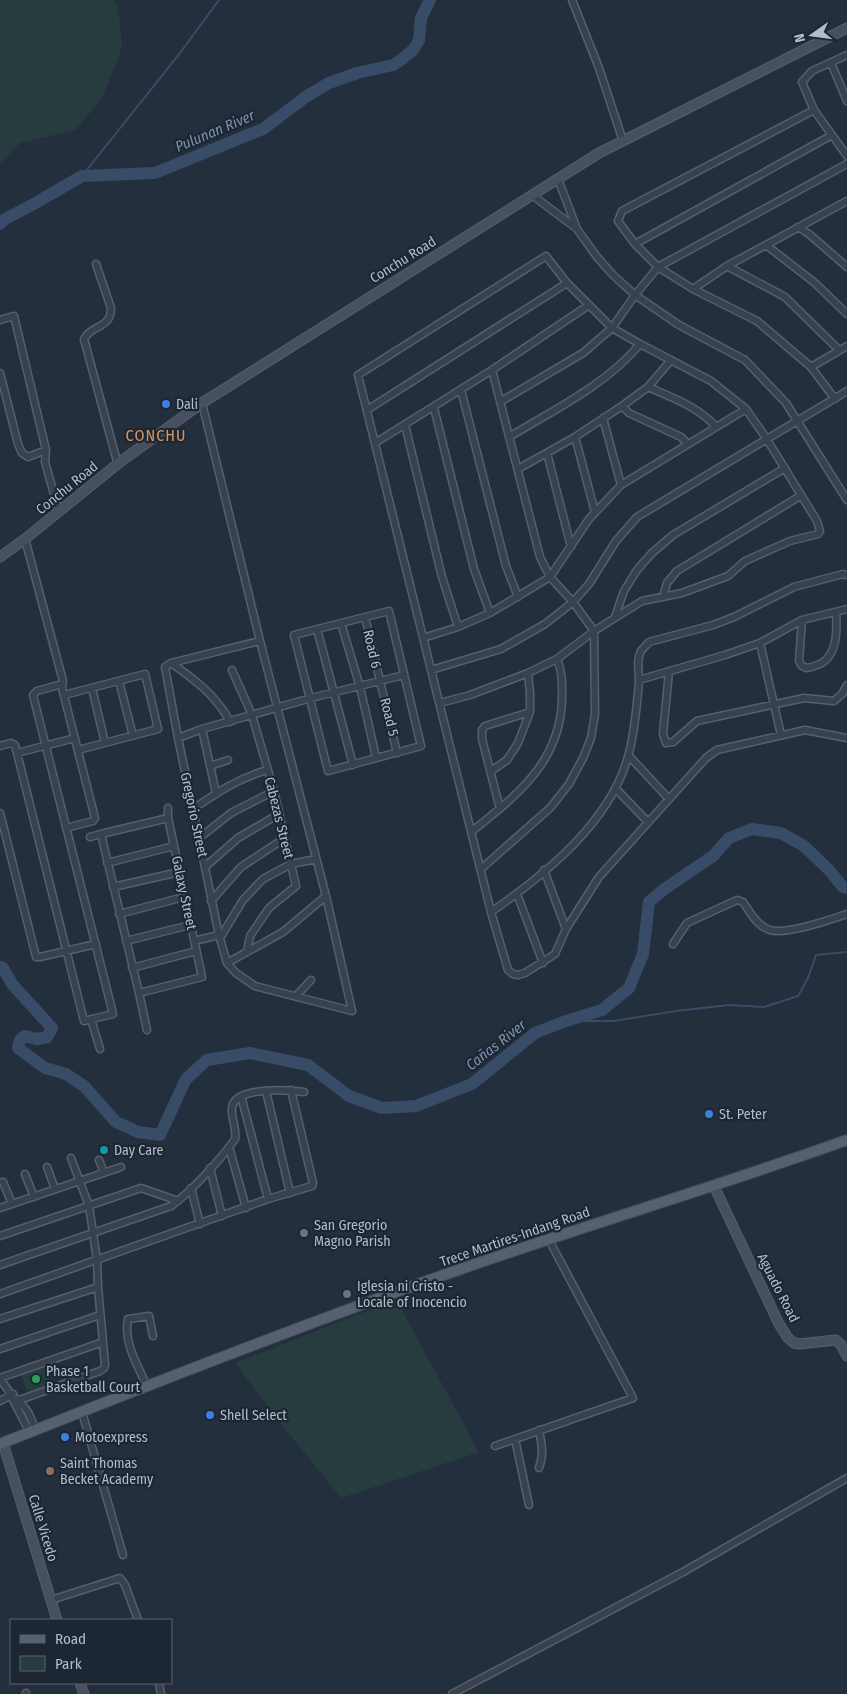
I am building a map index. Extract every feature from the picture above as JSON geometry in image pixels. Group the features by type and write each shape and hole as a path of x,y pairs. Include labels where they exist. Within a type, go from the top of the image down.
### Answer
{"main road":[{"name":"Conchu Road","path":"0,557 118,465 202,403 599,153 847,28"},
{"name":"Trece Martires-Indang Road","path":"1,1444 330,1316 461,1269 847,1140"},
{"name":"Aguado Road","path":"714,1186 779,1324 788,1338 794,1343 799,1344 836,1340 847,1356"},
{"name":"Calle Vicedo","path":"1,1444 57,1619"}],"street":[{"path":"572,0 599,68 623,141"},
{"path":"847,55 812,71 802,82 814,110 847,156"},
{"path":"831,62 847,101"},
{"path":"814,110 622,212 618,221 635,244 658,267 693,289 757,321 810,367 835,399"},
{"path":"635,244 832,135"},
{"path":"500,402 583,352 612,328 635,295 658,267 847,164"},
{"path":"558,179 577,229 597,257 613,275 635,295 679,325 745,360 786,403 847,500"},
{"path":"532,195 577,229"},
{"path":"693,289 727,266 847,201"},
{"path":"840,205 847,211"},
{"path":"798,227 809,234 847,267"},
{"path":"766,245 815,283 847,314"},
{"path":"440,703 470,696 528,673 557,659 594,631 642,601 682,593 728,576 745,561 790,541 818,534 820,531 820,526 800,496 785,468 746,410 711,381 612,328 567,283 546,256 358,375 491,912 508,970 518,975 525,973 555,954 566,929 598,876 706,758 717,750 805,730 847,738"},
{"path":"96,264 111,308 111,315 107,322 84,339 118,465"},
{"path":"727,266 785,297 839,350"},
{"path":"367,410 567,283"},
{"path":"375,443 462,390 589,305"},
{"path":"0,320 14,316 59,512"},
{"path":"509,437 595,385 626,360 640,344"},
{"path":"810,367 847,346"},
{"path":"518,469 575,437 622,406 648,387 671,360"},
{"path":"481,869 550,808 569,784 591,738 595,714 594,631 573,602 550,577 540,557 492,370"},
{"path":"0,372 22,453 28,457 46,450"},
{"path":"648,387 690,407 710,420 716,427"},
{"path":"462,390 506,566 518,597"},
{"path":"431,670 501,648 545,624 573,602 589,584 616,541 637,517 766,438 799,421 847,392"},
{"path":"202,403 260,641 326,896 352,1011 255,986 236,973 227,963 283,932 326,896"},
{"path":"622,406 629,413 681,437 688,444"},
{"path":"434,408 474,569 490,613"},
{"path":"423,638 458,627 490,613 550,577 589,518 621,485 746,410"},
{"path":"603,418 621,485"},
{"path":"405,425 442,577 458,627"},
{"path":"575,437 595,512"},
{"path":"547,453 571,547"},
{"path":"615,617 624,591 637,570 652,552 673,535 785,468"},
{"path":"663,597 667,583 677,571 800,496"},
{"path":"25,539 95,818 93,821 66,828"},
{"path":"491,912 517,894 584,833 616,789 629,756 634,732 641,650 649,642 714,625 794,587 843,574 847,575"},
{"path":"639,680 760,643 802,620 847,609"},
{"path":"389,611 421,746 328,772 294,635 365,617 389,611"},
{"path":"802,620 799,661 802,666 807,668 822,663 828,658 835,642 837,630 836,612"},
{"name":"Road 6","path":"365,617 380,681"},
{"path":"341,623 360,687 376,758"},
{"path":"316,629 353,764"},
{"path":"171,663 260,641"},
{"path":"760,643 781,735"},
{"path":"472,832 524,788 542,765 554,743 562,712 562,671 557,659"},
{"path":"171,663 217,701 230,722"},
{"name":"Gregorio Street","path":"171,663 165,667 178,738 211,901 227,963"},
{"name":"Cabezas Street","path":"232,670 252,715 274,792 296,886 269,908 250,936 246,952"},
{"path":"669,671 663,734 666,743 674,742 697,721 774,706 804,698 834,700 842,694 847,685"},
{"path":"491,772 507,760 518,743 530,712 528,673"},
{"path":"64,695 145,674 158,729 78,750"},
{"path":"178,738 202,729 311,698 404,675"},
{"path":"120,681 133,736"},
{"name":"Road 5","path":"380,681 397,753"},
{"path":"0,746 11,743 15,745 84,1021 113,1014 33,695 37,691 62,684"},
{"path":"92,688 106,743"},
{"path":"500,808 482,739 482,730 485,726 530,712"},
{"path":"202,729 216,793"},
{"path":"17,753 75,738"},
{"path":"629,756 669,799"},
{"path":"210,766 228,760"},
{"path":"193,809 216,793 247,776 267,770"},
{"path":"616,789 648,822"},
{"path":"198,838 231,813 274,792"},
{"name":"Galaxy Street","path":"139,993 202,977 168,818 168,808"},
{"path":"0,813 34,954 38,958 96,944"},
{"path":"205,866 238,838 279,814"},
{"path":"90,837 168,818"},
{"path":"101,834 147,1030"},
{"path":"211,901 241,867 285,838"},
{"path":"108,863 174,846"},
{"path":"194,942 220,937 243,900 263,879 291,864 316,858"},
{"path":"544,870 566,929"},
{"path":"113,887 179,872"},
{"path":"517,894 543,963"},
{"path":"119,914 184,897"},
{"path":"673,944 687,923 737,900 743,902 753,918 769,930 784,931 847,914"},
{"path":"126,941 190,925"},
{"path":"132,968 196,951"},
{"path":"296,996 311,980"},
{"path":"92,1019 100,1048"},
{"path":"0,1294 268,1199 310,1187 313,1182 291,1090"},
{"path":"0,1265 171,1206 210,1168 236,1137 232,1110 233,1105 241,1096 266,1091 291,1090 304,1092"},
{"path":"266,1091 290,1193"},
{"path":"241,1096 268,1199"},
{"path":"229,1147 246,1208"},
{"path":"17,1401 100,1371 105,1365 97,1260 89,1206 71,1158"},
{"path":"99,1160 104,1173"},
{"path":"47,1166 55,1189"},
{"path":"0,1208 121,1167"},
{"path":"210,1168 222,1216"},
{"path":"25,1174 34,1197"},
{"path":"3,1182 12,1204"},
{"path":"0,1236 141,1188 178,1201"},
{"path":"191,1188 200,1224"},
{"path":"496,1446 632,1399 633,1396 549,1240"},
{"path":"0,1319 98,1287"},
{"path":"0,1349 100,1315"},
{"path":"147,1387 130,1350 128,1319 149,1316 153,1336"},
{"path":"33,1431 28,1412 0,1378 103,1342"},
{"path":"0,1401 11,1393"},
{"path":"82,1412 123,1555"},
{"path":"539,1430 543,1449 539,1468"},
{"path":"515,1439 529,1505"},
{"path":"452,1694 683,1572 847,1478"},
{"path":"51,1600 120,1578 125,1585 138,1619"}],"green space":[{"path":"0,0 114,0 119,13 122,47 102,99 75,130 20,143 0,164"},
{"path":"397,1301 479,1452 341,1498 235,1363"},
{"name":"Phase 1 Basketball Court","path":"45,1366 51,1384 27,1392 21,1375"}],"waterway":[{"path":"82,176 180,53 219,0"},
{"name":"Pulunan River","path":"0,224 5,219 82,176 155,173 263,129 307,96 329,83 357,73 393,65 413,50 419,40 421,18 430,0"},
{"name":"Cañas River","path":"0,967 3,968 12,984 52,1028 47,1037 37,1039 25,1036 20,1040 18,1048 45,1068 66,1074 84,1086 116,1122 138,1132 160,1135 186,1079 207,1060 250,1053 308,1065 349,1096 382,1108 416,1106 472,1084 535,1033 602,1010 629,988 643,954 649,902 663,890 713,856 729,838 752,829 781,833 804,846 829,870 843,887 847,888"},
{"path":"566,1021 614,1021 729,1005 764,1007 798,996 808,978 816,955 847,952"}],"place":[{"name":"Dali","path":"166,404"},
{"name":"St. Peter","path":"709,1114"},
{"name":"Day Care","path":"104,1150"},
{"name":"San Gregorio Magno Parish","path":"304,1233"},
{"name":"Iglesia ni Cristo - Locale of Inocencio","path":"347,1294"},
{"name":"Phase 1 Basketball Court","path":"36,1379"},
{"name":"Shell Select","path":"210,1415"},
{"name":"Motoexpress","path":"65,1437"},
{"name":"Saint Thomas Becket Academy","path":"50,1471"}],"district":[{"name":"CONCHU","path":"156,435"}]}
